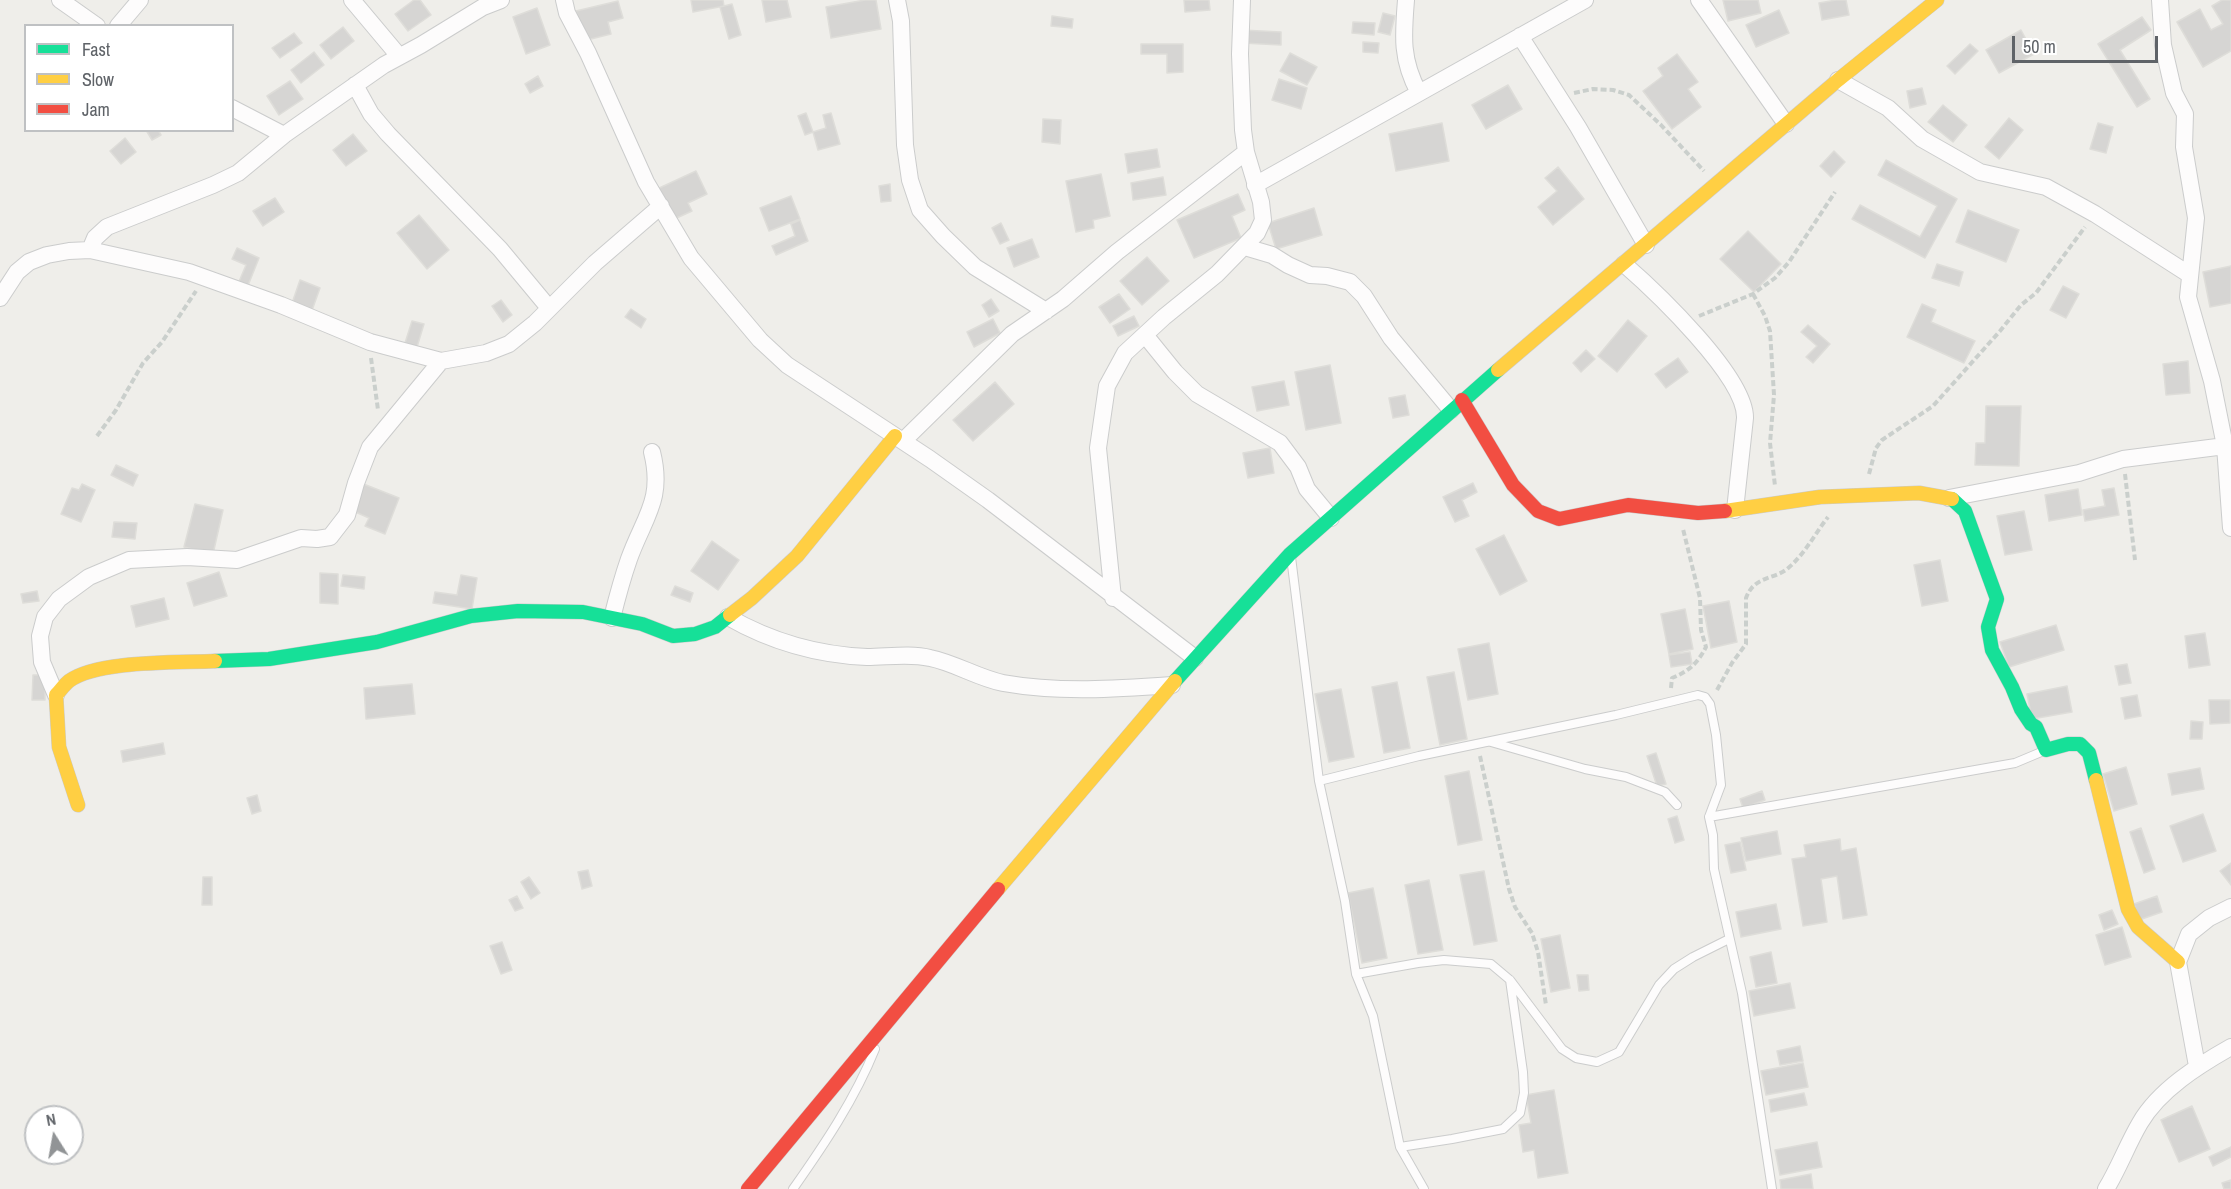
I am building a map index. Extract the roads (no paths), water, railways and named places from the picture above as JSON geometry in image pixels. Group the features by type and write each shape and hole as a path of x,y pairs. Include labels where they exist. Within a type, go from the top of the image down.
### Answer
{"street":[{"path":"60,0 94,24"},
{"path":"120,24 140,0"},
{"path":"352,0 399,56"},
{"path":"90,250 95,238 107,227 213,185 238,172 284,135 399,56 483,7 501,0"},
{"path":"564,0 567,13 588,53 646,182 691,258 760,340 787,365 899,438 988,500 1113,598 1195,658"},
{"path":"897,0 901,21 904,145 910,180 920,210 975,267 1046,311"},
{"path":"1113,598 1098,448 1107,386 1125,353 1217,274 1257,233 1263,220 1261,202 1246,152 1243,130 1240,54 1242,0"},
{"path":"1406,0 1403,46 1409,76 1419,93"},
{"path":"1255,185 1585,0"},
{"path":"1699,0 1786,124"},
{"path":"748,1189 1104,762 1290,554 1536,336 1624,264 1838,80 1937,0"},
{"path":"2160,0 2163,45 2174,93 2185,114 2184,147 2196,218 2187,297 2228,444 2231,528"},
{"path":"1520,36 1578,127 1646,245"},
{"path":"1838,80 1888,108 1922,139 1980,172 2046,187 2095,214 2190,275"},
{"path":"355,86 371,114 388,135 500,249 549,308"},
{"path":"234,109 284,135"},
{"path":"56,695 69,681 94,669 144,664 269,659 377,642 471,616 518,611 583,612 642,624 673,636 695,634 715,627 752,598 797,556 899,438 1012,334 1063,299 1163,215 1246,152"},
{"path":"0,298 18,272 29,262 47,255 90,250 189,272 281,305 370,342 441,361 486,353 509,344 595,262 661,206"},
{"path":"1245,247 1272,255 1310,275 1327,276 1350,282 1364,296 1391,338 1457,405 1513,485 1538,511 1559,519 1628,505 1698,513 1852,494 1919,493 1949,498 1957,502 1965,511 1997,599 1988,627 1992,650 2046,750 2068,744 2080,744 2089,753 2132,919 2147,937 2178,962"},
{"path":"1624,264 1652,287 1685,323 1730,380 1745,407 1735,510"},
{"path":"1145,335 1175,372 1197,394 1280,443 1298,467 1308,489 1331,518"},
{"path":"78,805 59,747 56,695 42,662 40,636 45,617 59,599 89,577 129,560 187,557 237,560 301,537 317,539 330,537 347,515 370,447 441,361"},
{"path":"1949,498 2079,473 2123,459 2228,444"},
{"path":"612,618 628,561 654,501 657,472 652,452"},
{"path":"728,617 748,628 814,651 865,657 930,658 1002,683 1075,689 1172,685"},
{"path":"2197,1066 2178,962 2189,934 2209,918 2231,907"},
{"path":"2106,1189 2140,1122 2162,1096 2197,1066 2231,1047"}],"lane":[{"path":"1290,554 1319,782 1345,902 1356,975 1372,1016 1400,1147 1424,1189"},
{"path":"1319,782 1487,741 1698,695 1705,697 1710,704 1716,735 1722,785 1709,817 1713,835 1714,869 1742,993 1772,1189"},
{"path":"1487,741 1585,769 1626,777 1665,792 1677,805"},
{"path":"1709,817 2015,763 2046,750"},
{"path":"1356,975 1444,960 1491,964 1510,980 1562,1049 1576,1058 1597,1062 1619,1052 1659,985 1674,969 1729,939"},
{"path":"1400,1147 1452,1140 1503,1129 1520,1113 1524,1093 1523,1072 1510,980"},
{"path":"793,1189 813,1161 863,1078 883,1029"}]}
